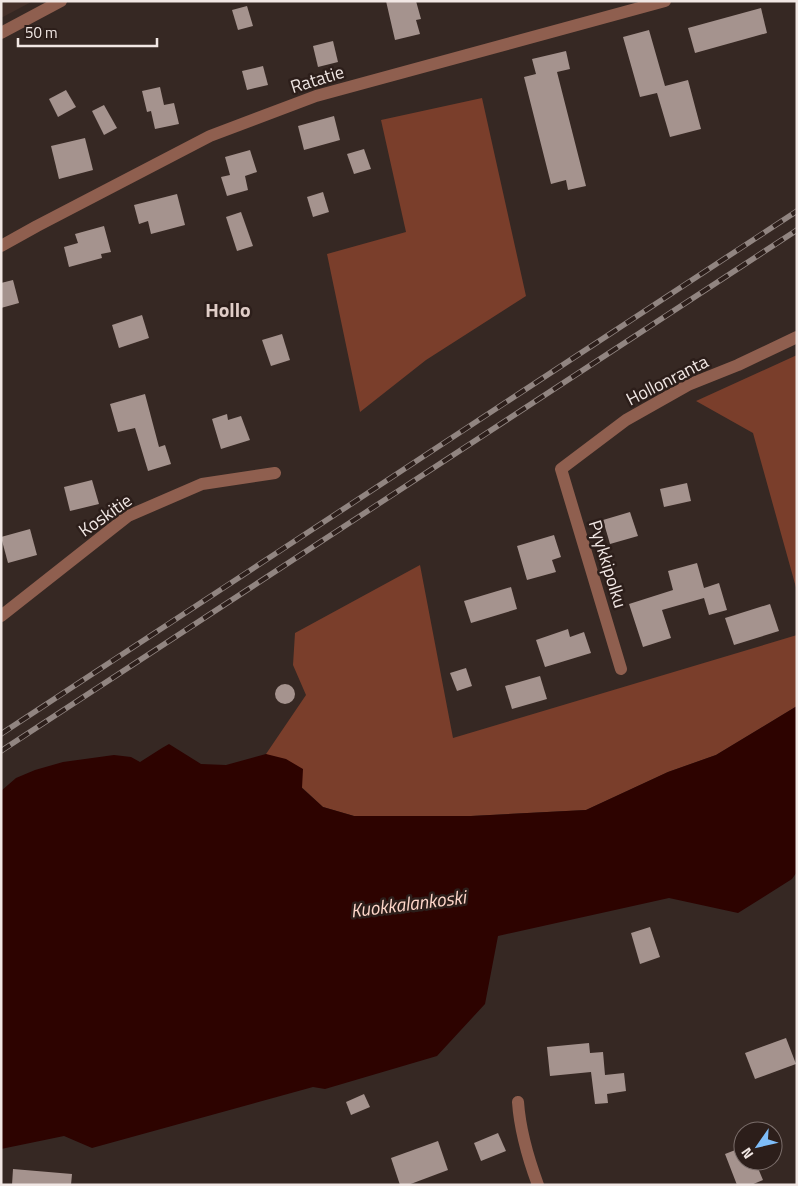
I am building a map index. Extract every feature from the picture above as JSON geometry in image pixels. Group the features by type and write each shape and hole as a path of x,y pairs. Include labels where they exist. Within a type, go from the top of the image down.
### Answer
{"street":[{"path":"1,33 61,1"},
{"name":"Ratatie","path":"1,246 210,136 316,96 665,1"},
{"name":"Hollonranta","path":"561,469 626,420 688,385 797,338"},
{"name":"Pyykkipolku","path":"561,469 621,668"},
{"name":"Koskitie","path":"1,616 128,516 202,484 275,473"},
{"path":"518,1102 523,1138 538,1185"}],"shaded area":[{"path":"1,1 33,1 1,18"},
{"path":"482,98 526,296 426,360 360,412 327,254 406,232 381,120"},
{"path":"797,355 797,591 753,433 696,401"},
{"path":"420,565 453,738 797,635 797,706 716,755 668,772 586,810 471,816 354,816 323,807 266,754 306,695 293,665 295,633"}],"water":[{"name":"Kuokkalankoski","path":"797,706 797,872 792,879 738,913 669,898 498,936 485,1004 437,1056 325,1089 313,1087 92,1148 64,1136 1,1149 1,791 16,778 63,762 114,755 131,757 140,762 169,744 201,764 226,765 266,754 286,759 303,769 302,788 323,807 354,816 471,816 586,810 668,772 716,755"}],"building":[{"path":"386,1 416,1 421,19 416,20 420,34 395,40"},
{"path":"247,6 253,26 238,30 232,10"},
{"path":"761,8 767,33 695,53 688,28"},
{"path":"649,30 665,86 688,80 701,129 670,137 657,93 640,97 623,37"},
{"path":"333,41 338,62 318,67 313,46"},
{"path":"566,51 570,69 557,72 586,186 568,190 566,180 551,184 524,77 536,74 532,59"},
{"path":"263,66 268,85 247,90 242,71"},
{"path":"160,87 164,105 174,103 179,124 155,129 151,111 147,112 142,91"},
{"path":"66,90 76,107 58,117 49,99"},
{"path":"104,105 117,128 104,135 92,111"},
{"path":"334,116 340,140 304,150 298,126"},
{"path":"85,138 93,170 59,179 51,146"},
{"path":"364,149 371,169 354,174 347,154"},
{"path":"250,150 257,172 245,176 248,190 227,196 221,177 230,175 225,157"},
{"path":"323,192 329,212 313,217 307,197"},
{"path":"177,194 185,225 151,234 148,221 139,224 134,205"},
{"path":"241,212 253,246 237,251 226,217"},
{"path":"104,226 111,252 101,254 102,258 69,267 64,247 78,243 75,234"},
{"path":"13,280 19,303 1,308 1,283"},
{"path":"142,315 149,338 119,348 112,325"},
{"path":"282,334 290,360 271,366 262,340"},
{"path":"145,394 159,447 165,445 171,464 148,471 135,428 118,432 110,404"},
{"path":"227,414 228,420 241,416 250,440 221,449 212,419"},
{"path":"92,480 99,504 70,511 64,487"},
{"path":"687,483 691,501 664,507 660,489"},
{"path":"630,512 638,536 610,544 603,520"},
{"path":"30,529 37,555 8,563 1,537"},
{"path":"554,535 561,557 552,560 556,572 527,580 517,546"},
{"path":"697,563 704,588 719,583 727,610 709,615 704,598 662,610 671,638 643,647 629,604 673,590 668,571"},
{"path":"511,587 517,609 471,623 464,601"},
{"path":"770,604 779,631 734,645 725,618"},
{"path":"568,629 570,637 584,632 591,653 545,667 536,640"},
{"path":"466,668 472,686 457,691 450,673"},
{"path":"540,676 547,699 512,709 505,686"},
{"path":"285,684 292,687 295,694 292,701 285,704 278,701 275,694 278,687"},
{"path":"650,927 660,957 640,964 631,933"},
{"path":"786,1038 796,1064 755,1079 745,1053"},
{"path":"589,1043 590,1053 603,1052 605,1075 624,1073 626,1091 607,1094 608,1103 595,1104 591,1072 550,1076 547,1047"},
{"path":"364,1094 370,1107 351,1115 346,1102"},
{"path":"498,1133 506,1151 481,1161 474,1143"},
{"path":"438,1141 448,1170 408,1185 400,1185 391,1158"},
{"path":"733,1151 733,1171 759,1171 763,1180 751,1185 737,1185 725,1154"},
{"path":"13,1169 72,1174 71,1185 12,1185"}],"railway":[{"path":"1,734 797,211"},
{"path":"1,751 797,230"}],"district":[{"name":"Hollo","path":"228,309"}]}
